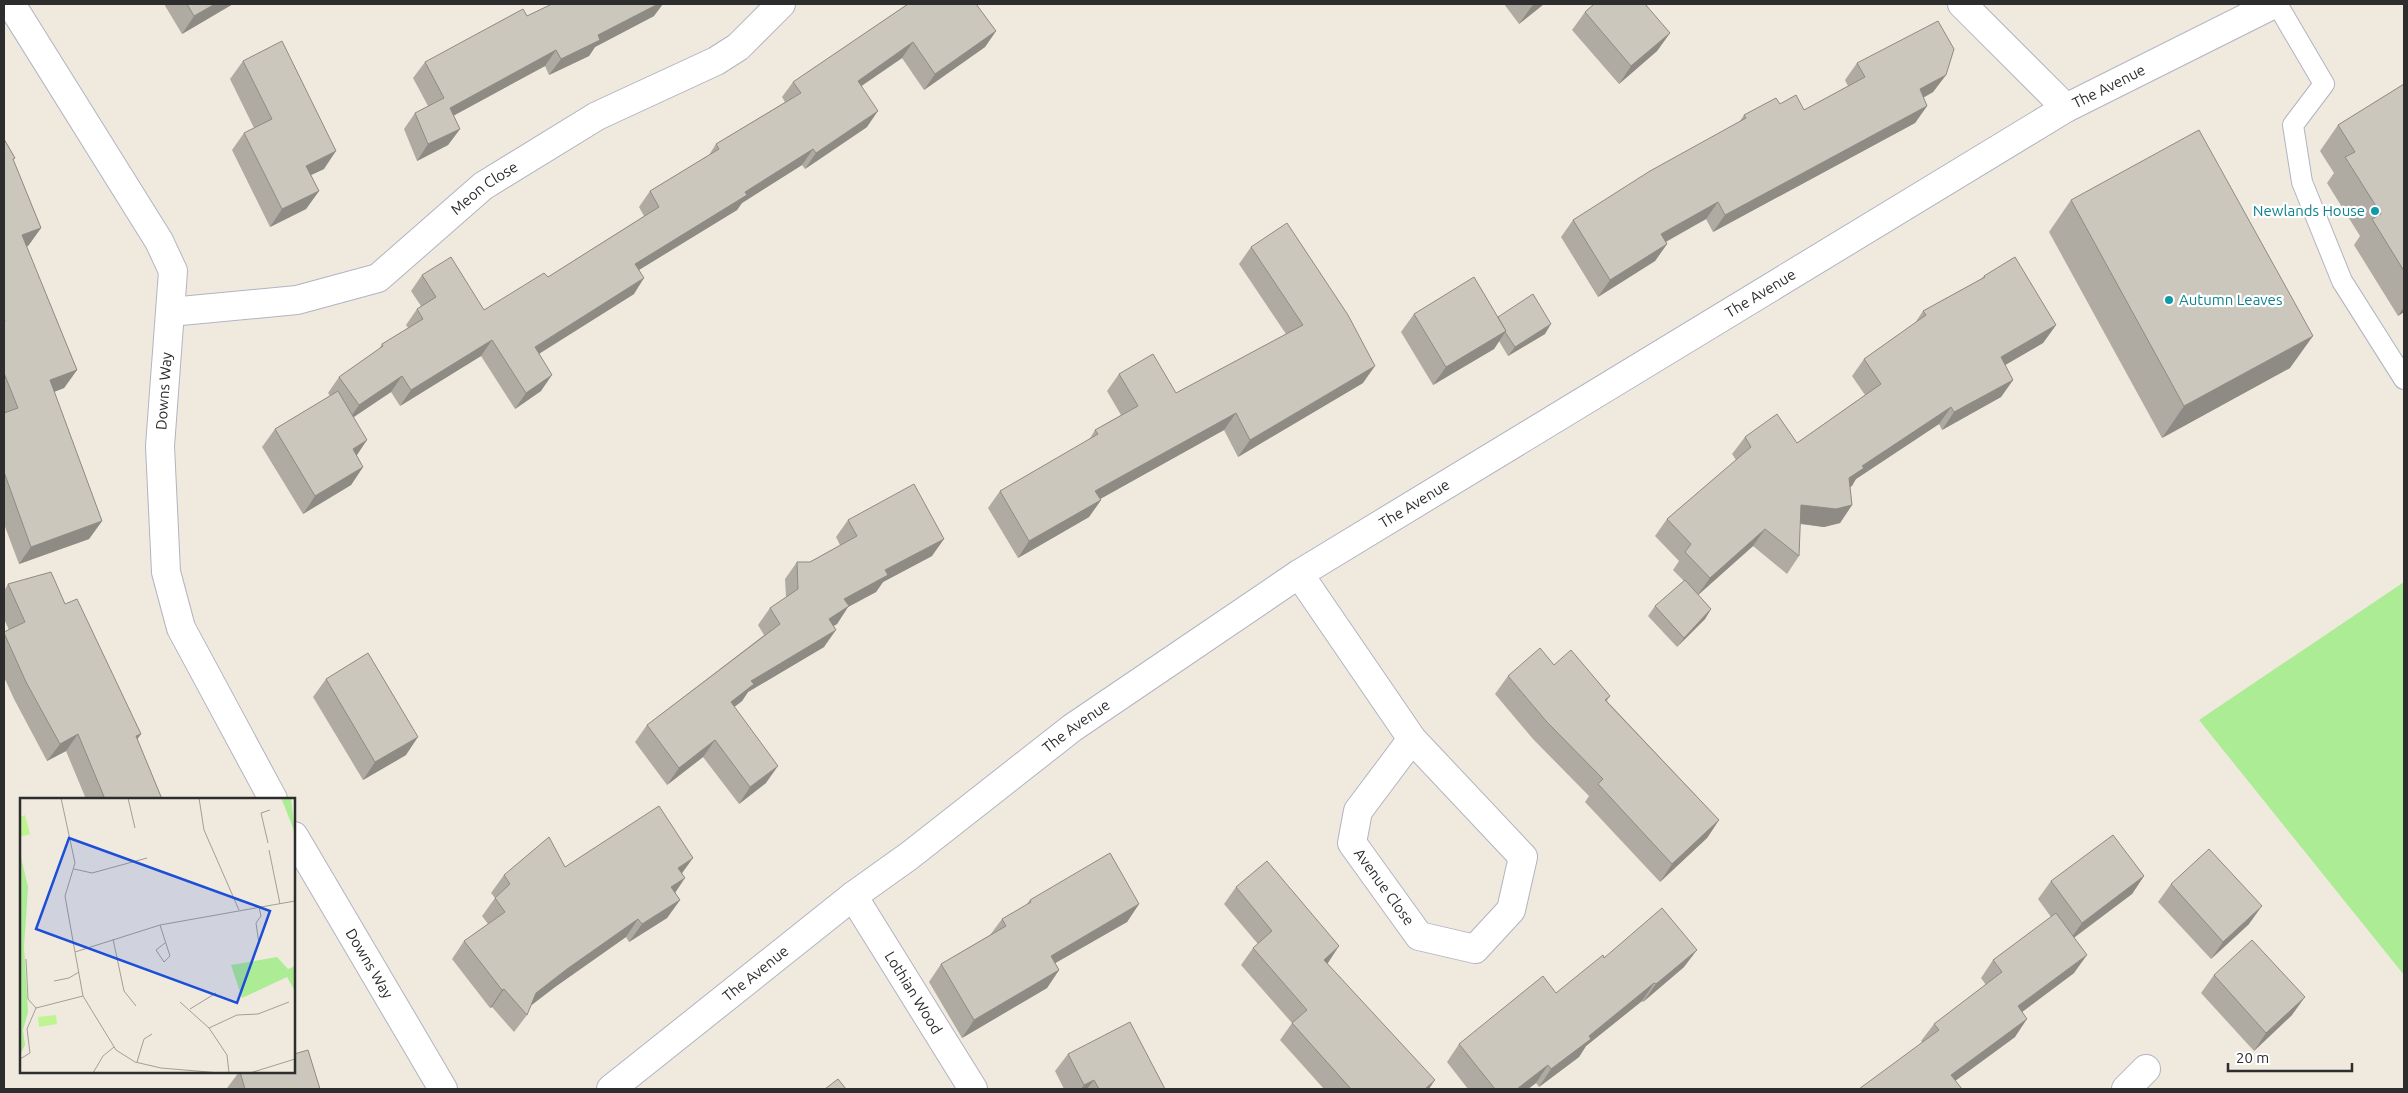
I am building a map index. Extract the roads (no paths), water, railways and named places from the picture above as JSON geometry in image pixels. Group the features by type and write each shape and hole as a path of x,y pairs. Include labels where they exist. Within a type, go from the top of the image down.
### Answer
{"street":[{"name":"Downs Way","path":"11,4 159,241 173,271 160,446 166,572 181,628 272,798"},
{"name":"Meon Close","path":"170,312 297,300 378,278 483,186 597,116 716,61 738,47 781,4"},
{"path":"1962,4 2066,108"},
{"name":"The Avenue","path":"611,1089 853,896 909,856 1072,728 1299,574 1602,392 1992,151 2066,108 2275,4"},
{"name":"Avenue Close","path":"1299,574 1412,739 1523,857 1511,910 1475,949 1419,936 1352,843 1358,811 1412,739"},
{"name":"Downs Way","path":"295,838 443,1089"},
{"name":"Lothian Wood","path":"853,896 973,1089"},
{"path":"2126,1089 2146,1069"}],"lane":[{"path":"2275,4 2324,84 2294,125 2302,182 2342,281 2404,379"}],"place":[{"name":"Newlands House","path":"2375,211"},
{"name":"Autumn Leaves","path":"2169,300"}]}
